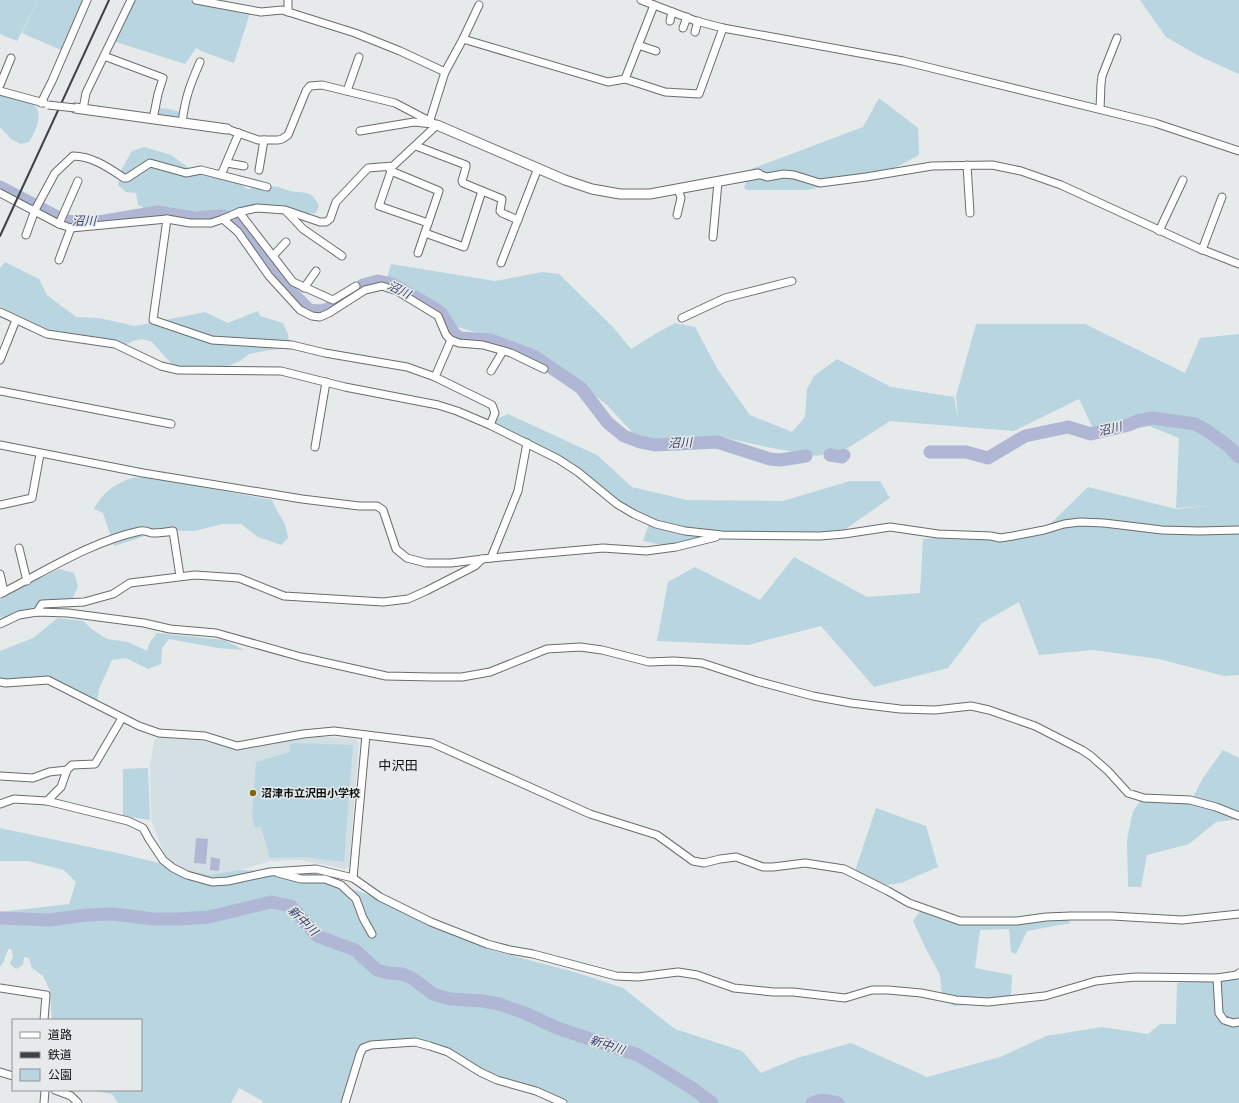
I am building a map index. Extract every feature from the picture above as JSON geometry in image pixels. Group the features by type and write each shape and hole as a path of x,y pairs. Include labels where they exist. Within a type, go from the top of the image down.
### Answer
{"street":[{"path":"41,102 52,81 87,0"},
{"path":"79,109 131,0"},
{"path":"196,0 261,12 282,10 355,33 400,50 445,72"},
{"path":"288,0 288,12"},
{"path":"641,0 698,21 723,28 903,61 1155,123 1239,151"},
{"path":"428,224 379,206 389,169 416,146 434,123 445,72 479,5"},
{"path":"625,79 654,5"},
{"path":"670,21 672,12"},
{"path":"683,28 687,17"},
{"path":"695,32 698,21"},
{"path":"463,39 608,82 625,79 665,92 699,94 723,28"},
{"path":"1100,109 1102,76 1117,38"},
{"path":"638,45 656,51"},
{"path":"104,56 163,78 158,94 154,119"},
{"path":"347,91 359,57"},
{"path":"0,85 11,58"},
{"path":"182,123 188,88 200,62"},
{"path":"0,91 48,105 227,130 258,140 278,140 288,134 306,91 310,86 322,85 395,103 434,123 565,180 592,189 620,194 650,194 758,174 767,177 794,174 820,183 932,166 992,165 1021,171 1061,185 1202,250 1239,264"},
{"path":"360,131 414,122 434,123"},
{"path":"221,175 239,134"},
{"path":"259,170 264,140"},
{"path":"416,146 466,165 462,181 463,183 502,199 500,211 518,220"},
{"path":"26,235 37,206 56,173 73,156 83,156 124,178 127,178 150,163 186,173 201,170 267,187"},
{"path":"227,163 244,166"},
{"path":"967,165 970,213"},
{"path":"0,193 37,206 61,220 71,228 167,219 190,224 211,223 236,213 257,208 285,210 320,222 326,222 330,218 336,202 368,168 389,169 438,191 418,253"},
{"path":"501,263 538,168"},
{"path":"1160,230 1183,180"},
{"path":"61,220 78,181"},
{"path":"713,237 718,182"},
{"path":"677,215 681,198 678,189"},
{"path":"425,233 464,247 482,191"},
{"path":"1202,250 1222,197"},
{"path":"285,210 303,229 342,256"},
{"path":"236,213 293,282 333,300 356,286"},
{"path":"167,219 153,320 212,340 292,345 325,353 407,367 435,377 492,405 495,413 490,425"},
{"path":"223,219 238,232 269,276 300,310 312,316 320,317 329,313 365,290 382,286 397,291 438,316 446,335 451,340 459,343 483,345 504,350 544,369"},
{"path":"58,260 71,228"},
{"path":"273,256 286,242"},
{"path":"304,288 316,271"},
{"path":"682,318 726,298 792,281"},
{"path":"0,312 47,334 115,344 161,366 178,370 281,370 344,387 438,405 457,411 490,425 558,459 578,472 617,504 634,514 656,524 685,531 722,535 820,536 890,527 938,534 991,536 1000,538 1080,522 1104,523 1162,530 1239,530"},
{"path":"0,360 16,320"},
{"path":"435,377 451,340"},
{"path":"490,371 504,350"},
{"path":"315,447 326,382"},
{"path":"0,391 171,424"},
{"path":"491,558 518,491 527,443"},
{"path":"0,445 144,473 302,499 359,506 377,506 383,510 396,550 407,558 426,563 451,563 602,548 646,551 676,547 722,535"},
{"path":"0,505 32,498 40,454"},
{"path":"0,574 2,593 82,551 108,540 142,530 152,533 173,531 180,576"},
{"path":"19,548 27,581"},
{"path":"37,612 42,604 84,602 113,594 130,583 195,574 238,578 284,596 383,602 408,599 475,566 482,559"},
{"path":"0,624 19,615 37,612 68,613 144,623 170,629 216,633 301,657 386,676 462,677 490,672 547,649 580,648 602,650 649,662 674,661 702,663 757,681 813,696 851,703 900,709 928,710 971,706 989,710 1035,726 1082,750 1108,771 1128,793 1144,798 1190,800 1216,807 1239,816"},
{"path":"0,682 6,684 48,680 139,726 159,733 205,736 236,746 303,734 334,731 432,743 590,814 657,835 693,861 704,863 736,857 763,867 805,863 844,869 909,903 960,921 1017,921 1046,917 1071,916 1112,916 1182,920 1239,914"},
{"path":"47,801 61,787 68,770 72,765 95,764 122,718"},
{"path":"353,878 366,735"},
{"path":"0,776 33,778 49,772 68,770"},
{"path":"0,804 14,800 47,801 128,822 143,828 148,839 163,860 172,868 187,875 212,882 228,881 270,872 316,869 353,878 380,897 431,922 487,944 533,954 616,976 638,977 678,972 697,975 734,988 765,992 793,992 846,998 872,990 888,990 921,993 956,1000 988,1002 1045,996 1096,981 1113,979 1136,977 1217,978 1236,975 1239,973"},
{"path":"270,872 301,879 325,879 341,885 356,899 363,918 372,934"},
{"path":"1217,978 1219,1013 1224,1020 1233,1023 1239,1022"},
{"path":"0,988 46,995 44,1019"},
{"path":"345,1103 363,1048 379,1044 415,1042 448,1052 480,1072 497,1080 536,1091 563,1103"},
{"path":"0,1072 12,1076"},
{"path":"44,1103 46,1091"},
{"path":"58,1091 71,1096 78,1103"}],"shaded area":[{"name":"沼津市立沢田小学校","path":"311,736 355,739 359,743 349,866 345,869 300,860 271,861 239,870 207,875 169,865 151,820 150,766 154,741 157,737 197,740 238,749"},
{"path":"196,838 208,839 206,864 194,863"},
{"path":"211,857 220,859 219,871 210,870"}],"green space":[{"path":"0,0 38,0 17,41 0,34"},
{"path":"38,0 83,0 61,50 22,33"},
{"path":"134,0 188,0 211,5 213,7 250,13 234,63 196,48 185,64 113,41"},
{"path":"1140,0 1239,0 1239,74 1199,56 1166,37"},
{"path":"0,95 30,102 37,108 39,118 38,123 29,142 21,144 11,139 0,127"},
{"path":"879,98 918,128 919,155 884,174 807,190 747,190 744,188 751,169 863,127"},
{"path":"158,108 180,112 179,116 176,117 158,114"},
{"path":"144,147 171,155 193,171 229,175 247,189 274,186 290,191 307,193 313,196 319,205 316,213 304,214 271,213 248,210 227,212 216,216 200,211 182,212 167,207 146,209 138,205 136,193 126,192 118,185 120,172 132,151"},
{"path":"5,262 39,279 47,295 76,317 99,318 135,326 205,312 228,323 258,311 260,316 283,323 288,334 290,348 249,354 240,361 221,369 176,369 152,342 142,339 125,345 107,340 42,332 0,306 0,268"},
{"path":"391,264 495,281 542,272 559,274 613,327 631,349 675,323 695,327 718,370 750,415 792,432 805,417 807,389 814,376 837,359 891,387 954,397 958,419 956,396 976,324 1085,324 1185,373 1200,338 1239,334 1239,675 1224,676 1159,659 1093,650 1039,655 1019,602 982,623 948,668 874,687 821,626 748,645 657,641 668,582 695,567 760,600 794,557 867,597 920,593 923,539 1044,530 1088,487 1176,509 1209,506 1176,508 1179,438 1149,426 1097,437 1079,399 1014,431 890,421 848,448 817,456 722,437 679,451 632,432 607,405 553,362 475,332 454,326 414,290 386,283"},
{"path":"508,414 597,455 632,487 687,500 783,501 850,481 880,481 890,498 837,535 717,535 662,545 643,541 650,521 620,510 573,463 492,421"},
{"path":"149,477 272,500 286,526 288,538 281,545 258,537 241,524 223,524 194,531 159,528 142,537 114,546 103,513 94,509 101,498 110,489 121,482 133,478"},
{"path":"59,569 74,573 78,586 73,598 41,604 16,616 6,618 0,617 0,600 5,594"},
{"path":"58,618 83,621 107,639 128,642 147,651 149,644 157,633 224,640 244,650 218,648 169,639 162,648 161,664 148,669 126,658 112,660 99,689 97,701 78,691 46,680 0,680 0,651 33,638"},
{"path":"296,743 353,745 344,862 305,857 270,858 261,827 255,827 252,818 256,762 290,752 289,745"},
{"path":"1223,750 1239,758 1239,819 1216,822 1189,844 1147,855 1141,887 1128,887 1127,840 1133,811 1142,799 1191,801 1203,778"},
{"path":"148,768 150,820 123,816 123,769"},
{"path":"876,808 926,826 938,867 901,883 881,886 855,871"},
{"path":"0,828 122,854 208,875 239,870 301,872 336,877 341,885 369,895 491,950 578,973 623,988 675,1029 742,1051 761,1073 797,1058 851,1043 927,1077 1000,1057 1046,1036 1102,1027 1148,1034 1160,1024 1176,1024 1177,983 1239,977 1239,1103 563,1103 497,1080 436,1043 417,1039 361,1046 344,1103 262,1103 263,1101 239,1088 231,1103 118,1103 112,1094 95,1091 142,1091 142,1019 52,1019 50,991 43,976 32,968 29,958 24,957 23,965 16,969 10,964 13,956 11,949 9,949 0,967 0,912 69,904 76,882 64,870 28,861 0,861"},
{"path":"921,910 960,921 1064,916 1071,923 1027,931 1016,954 1011,952 1009,929 980,930 975,968 1012,975 1011,995 997,1003 954,1006 942,997 940,975 913,921"}],"waterway":[{"name":"沼川","path":"0,187 65,221 93,223 158,212 194,218 221,216 237,219 250,231 273,273 309,310 320,311 328,309 363,285 378,281 392,284 441,313 455,335 461,338 491,340 534,356 581,388 608,423 624,436 640,442 655,445 717,442 770,459 780,460 806,456"},
{"name":"沼川","path":"930,452 966,452 988,458 1025,436 1068,427 1091,434 1153,418 1195,424 1227,445 1239,457"},
{"name":"沼川","path":"830,455 842,457 844,455"},
{"name":"新中川","path":"0,918 49,920 87,915 113,914 154,919 178,919 209,917 271,902 291,906 317,936 355,950 377,970 388,973 402,974 412,978 433,994 450,999 483,1001 499,1004 525,1013 557,1028 638,1055 692,1088 712,1103"},
{"name":"新中川","path":"812,1103 825,1100 838,1103"}],"railway":[{"path":"0,236 109,0"}],"place":[{"name":"沼津市立沢田小学校","path":"253,793"}],"district":[{"name":"中沢田","path":"398,765"}]}
